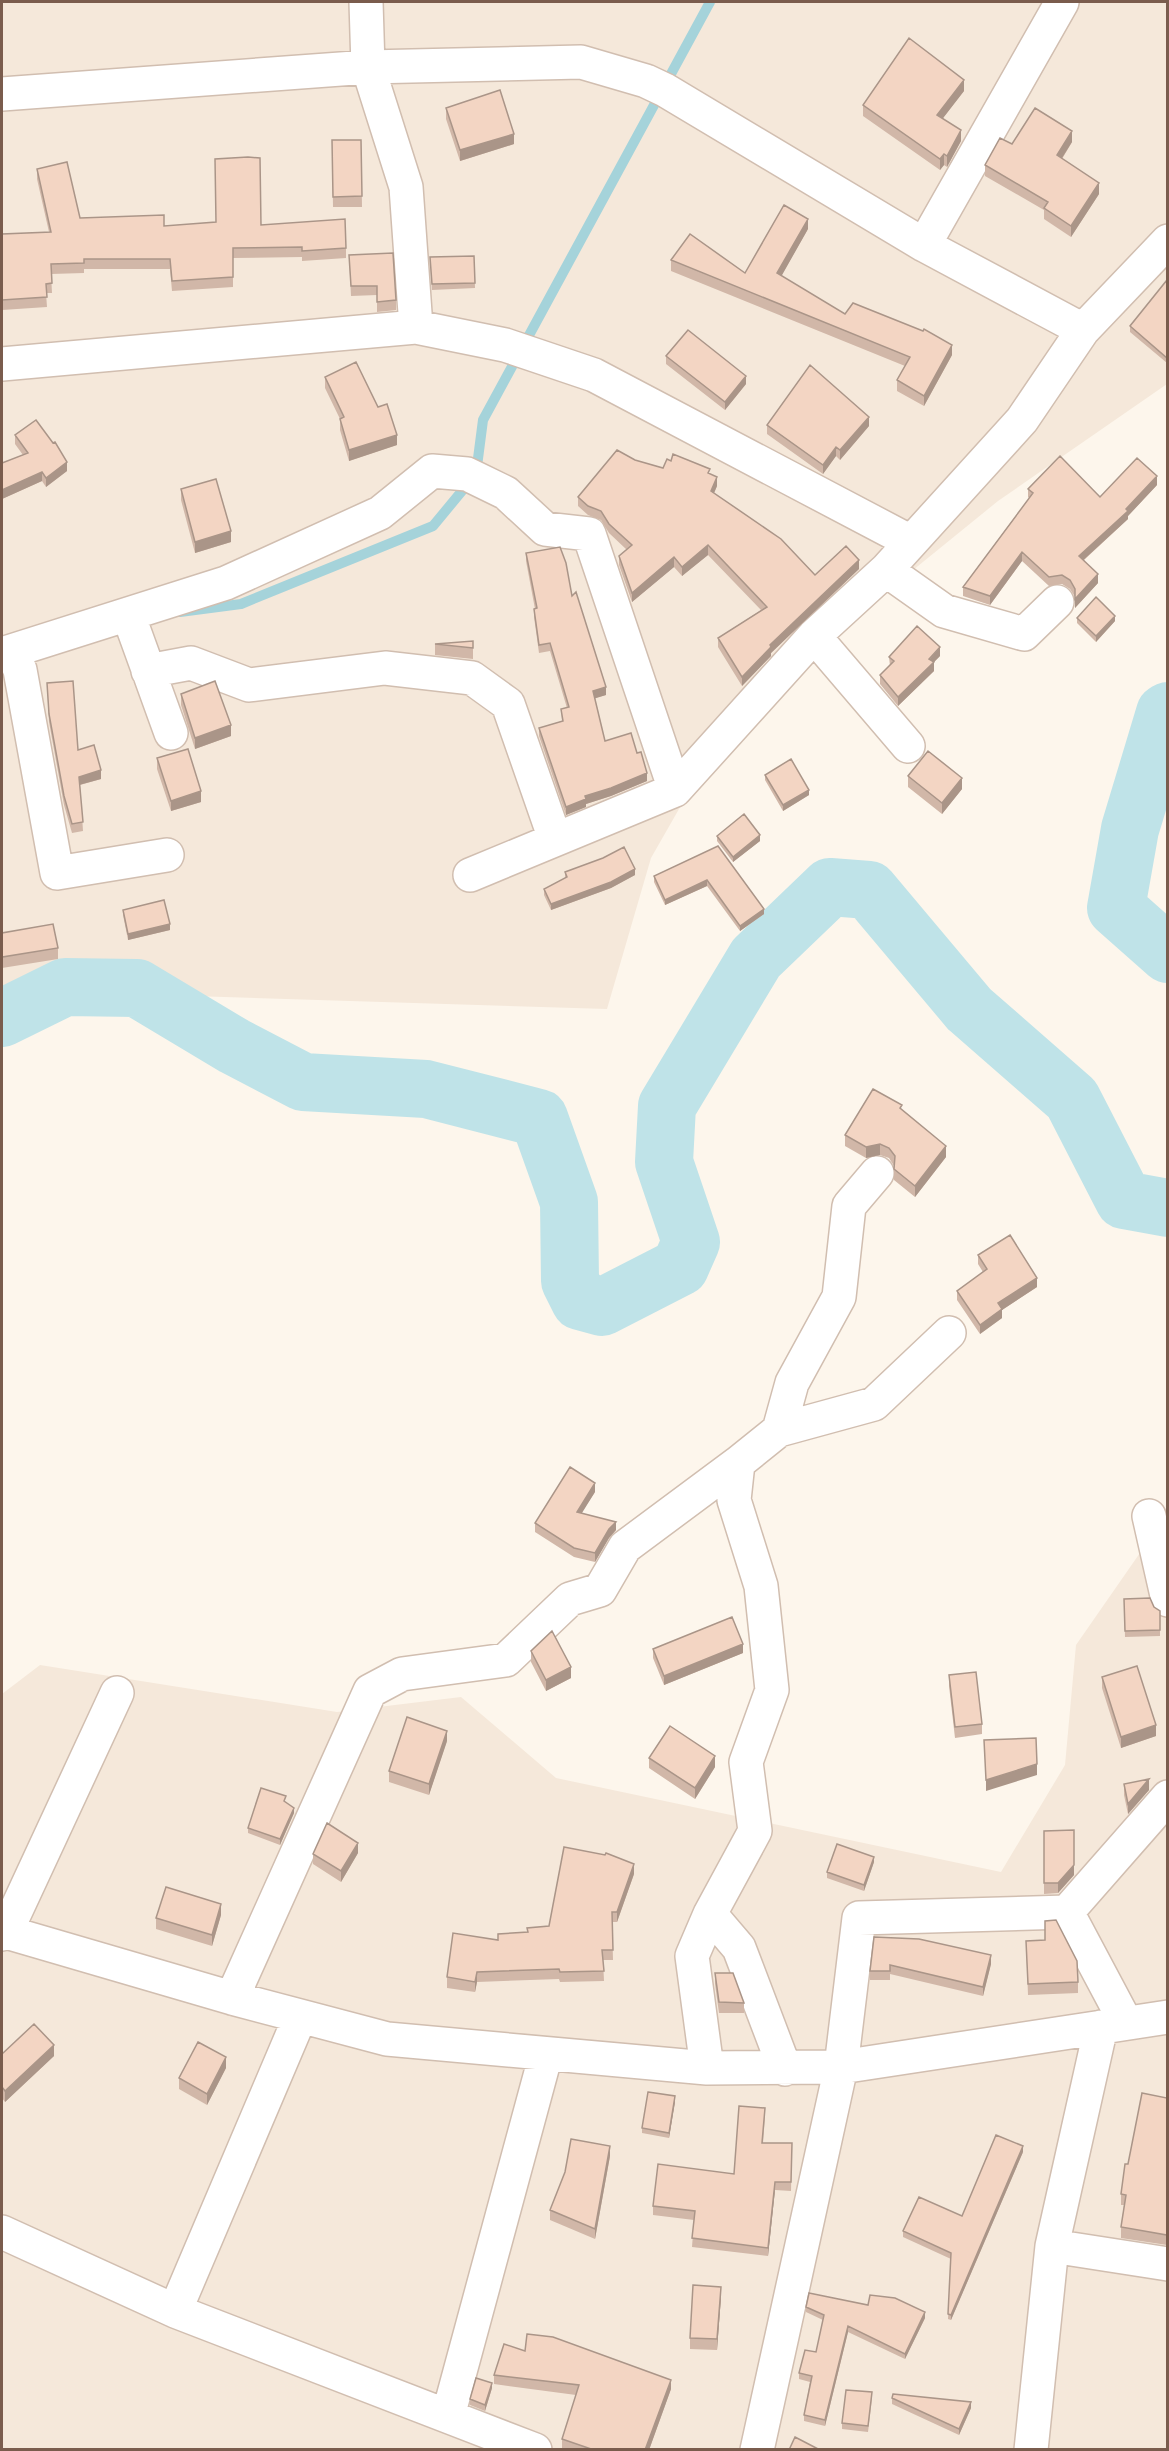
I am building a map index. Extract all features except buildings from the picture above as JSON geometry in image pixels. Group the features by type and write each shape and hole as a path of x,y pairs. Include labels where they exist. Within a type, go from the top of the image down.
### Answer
{"street":[{"path":"366,2 368,67 406,187 416,327"},
{"path":"924,245 1062,2"},
{"path":"2,94 368,67 581,62 655,86 924,245 1083,330"},
{"path":"470,874 675,790 814,636 886,570 1022,420 1083,330 1167,241"},
{"path":"2,364 416,327 517,348 594,375 911,542"},
{"path":"167,855 57,873 12,658 131,623 226,583 380,513 432,471 474,477 506,493 545,529 589,534 675,790"},
{"path":"886,570 944,611 1024,634 1057,602"},
{"path":"131,623 171,733"},
{"path":"814,636 908,746"},
{"path":"148,671 191,663 249,685 385,668 472,678 508,704 555,839"},
{"path":"779,1430 792,1383 839,1297 849,1206 877,1173"},
{"path":"232,1998 370,1691 402,1674 506,1660 570,1599 600,1590 625,1547 779,1430 874,1404 949,1333"},
{"path":"707,2068 692,1956 710,1914 755,1831 746,1762 772,1690 761,1586 734,1500 738,1463"},
{"path":"1149,1516 1167,1600"},
{"path":"117,1692 4,1933 300,2017 387,2039 707,2068 841,2067 1167,2017"},
{"path":"757,2450 841,2067 859,1918 1067,1912 1167,1797"},
{"path":"1031,2450 1052,2246 1114,2025 1067,1912"},
{"path":"710,1914 739,1948 785,2069"},
{"path":"175,2311 300,2017"},
{"path":"448,2416 546,2054"},
{"path":"2,2232 175,2311 535,2450"},
{"path":"1052,2246 1167,2264"}],"shaded area":[{"path":"2,2 1167,2 1167,384 998,501 731,718 651,858 607,1009 2,990"},
{"path":"1142,1550 1168,1571 1167,2449 2,2449 2,1694 40,1665 337,1712 461,1697 556,1778 1001,1872 1065,1765 1076,1645"}],"waterway":[{"path":"180,612 241,604 433,526 476,474 483,420 710,2"},
{"path":"1168,711 1165,713 1130,829 1116,908 1168,954"},
{"path":"2,1018 65,987 137,988 234,1046 303,1082 426,1089 539,1118 569,1202 570,1281 580,1301 602,1307 680,1267 691,1242 664,1162 667,1106 756,958 830,887 869,890 969,1009 1072,1099 1124,1200 1168,1208"}]}
